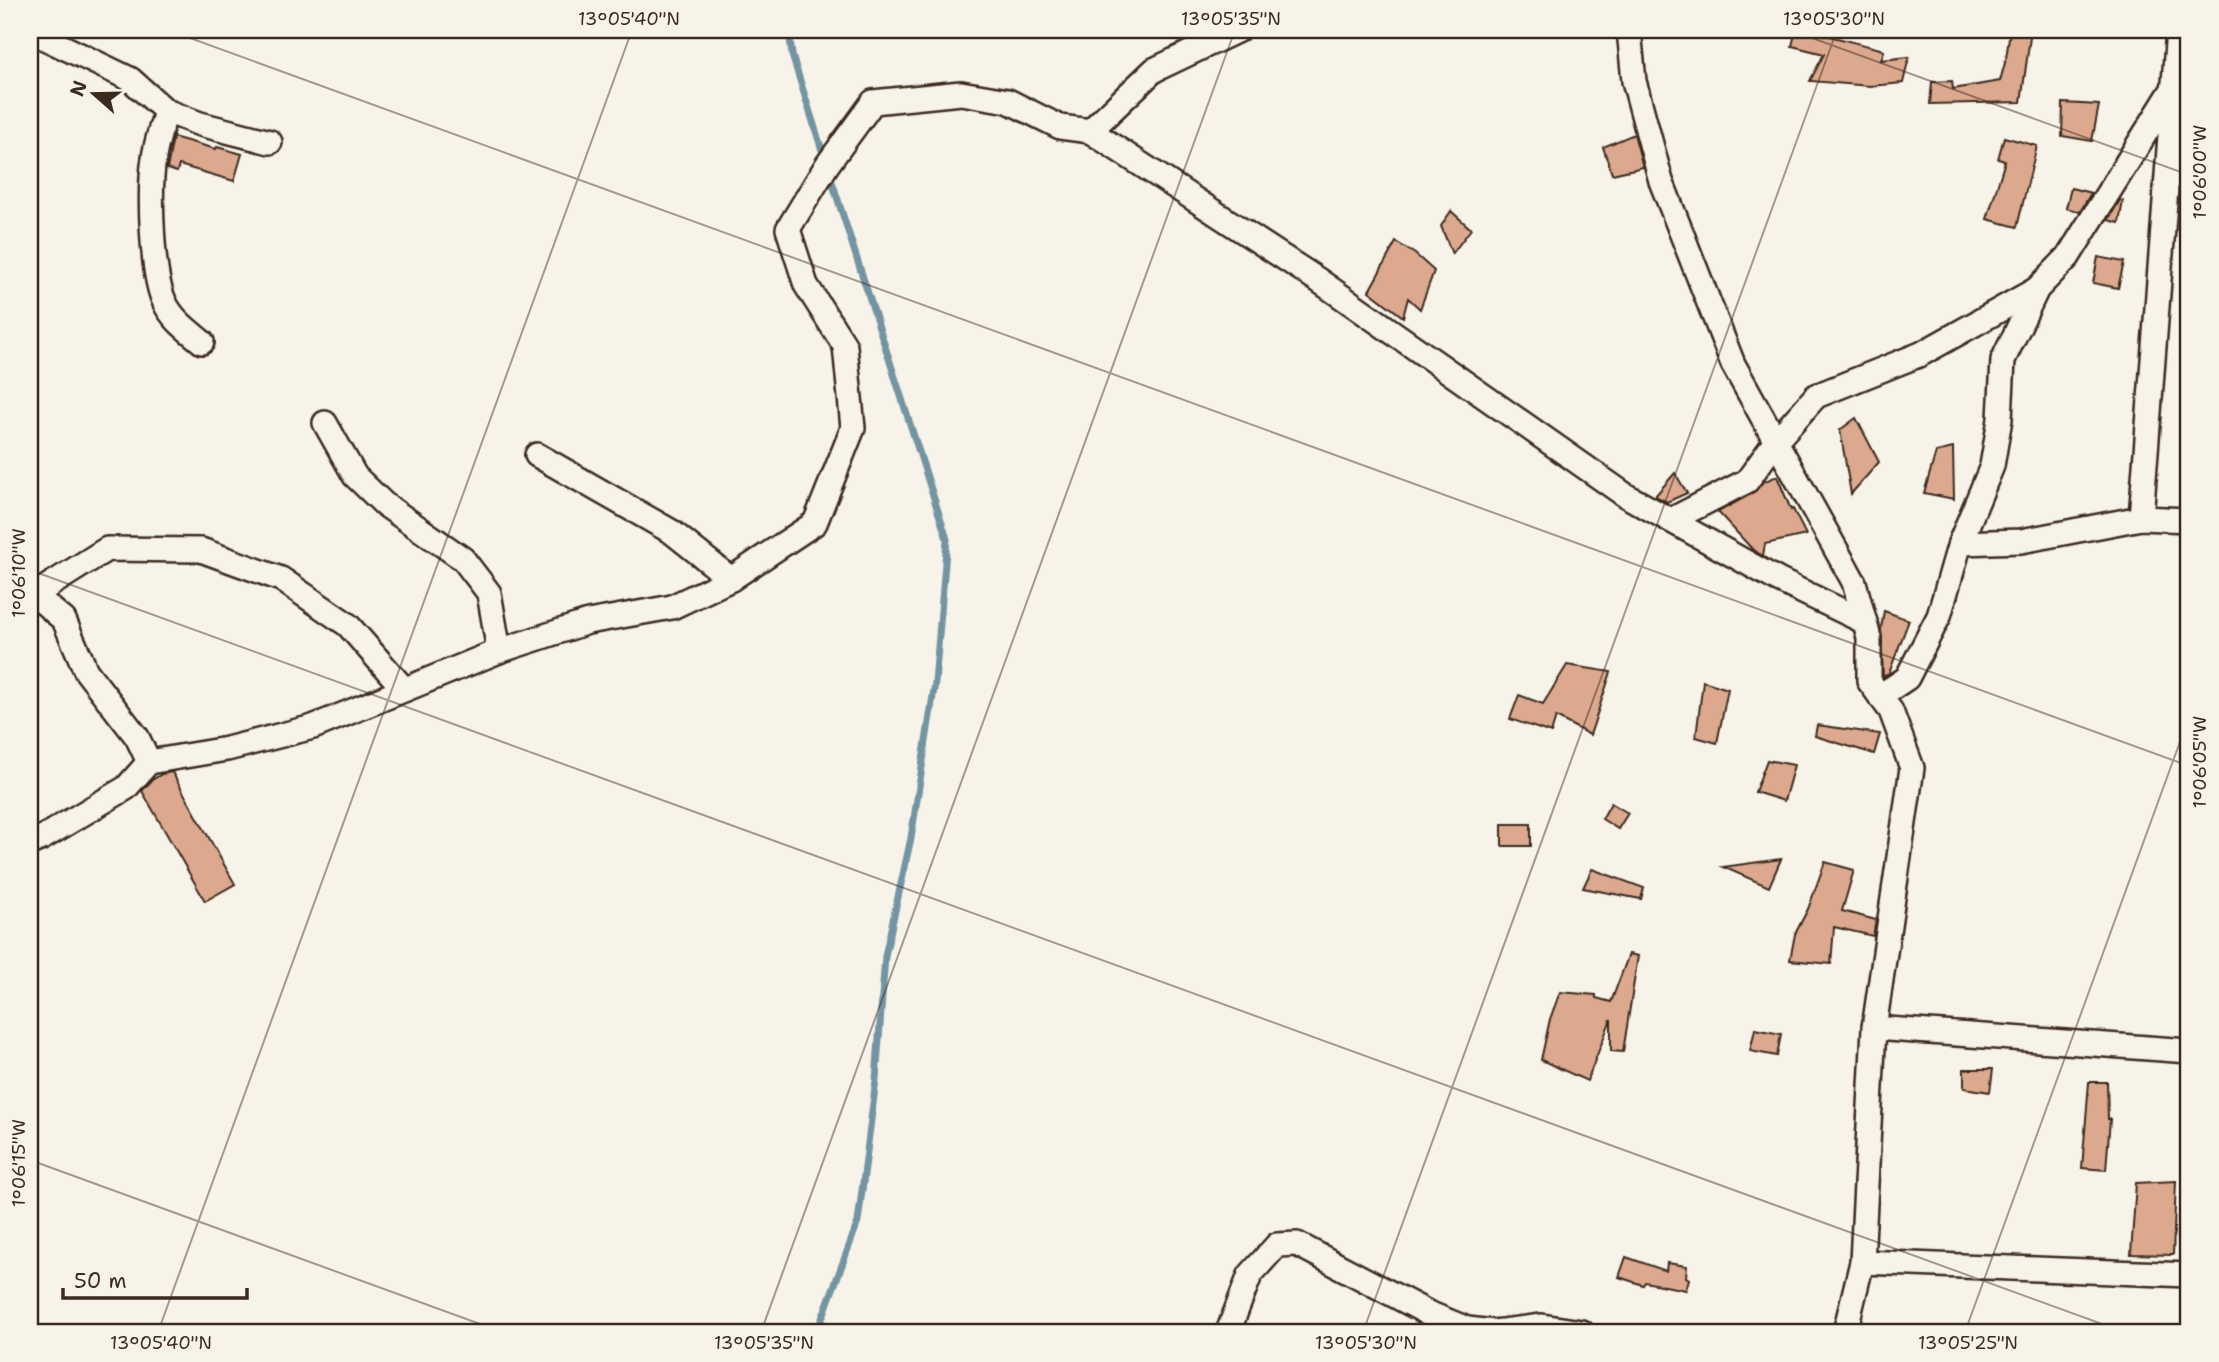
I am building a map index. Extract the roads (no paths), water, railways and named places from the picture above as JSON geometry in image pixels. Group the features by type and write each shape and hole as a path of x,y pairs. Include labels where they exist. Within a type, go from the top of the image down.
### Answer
{"street":[{"path":"1090,131 1154,70 1238,30"},
{"path":"1629,30 1634,80 1661,181 1732,364 1854,582 1869,638 1869,681 1891,711 1912,768 1874,1028 1862,1262 1845,1332"},
{"path":"2141,518 2178,30"},
{"path":"30,31 130,79 166,111 200,124 270,142"},
{"path":"1671,520 1747,481 1776,441 1816,396 1921,354 2037,289 2068,257 2173,89"},
{"path":"30,843 52,833 126,788 149,762 227,749 313,727 499,650 588,622 672,607 731,579 815,523 853,428 845,346 806,285 788,229 827,165 873,102 961,93 1008,102 1060,127 1090,131 1318,280 1625,495 1778,580 1865,622"},
{"path":"166,111 153,158 155,270 165,303 180,324 202,342"},
{"path":"1880,696 1907,678 1939,616 1959,543 1992,466 2000,419 2003,360 2037,289"},
{"path":"325,423 355,476 384,504 463,559 489,593 499,650"},
{"path":"537,455 672,532 731,579"},
{"path":"1959,543 2021,541 2141,518 2189,520"},
{"path":"149,762 137,737 86,671 64,620 32,593 107,549 201,550 281,579 348,625 403,688"},
{"path":"1874,1028 2189,1051"},
{"path":"1228,1332 1250,1275 1277,1245 1297,1244 1466,1331 1494,1332 1542,1326 1581,1332"},
{"path":"1862,1262 2189,1275"}],"waterway":[{"path":"789,30 792,55 825,160"},
{"path":"817,1332 858,1222 876,1080 885,956 911,838 935,683 947,539 829,172"}]}
